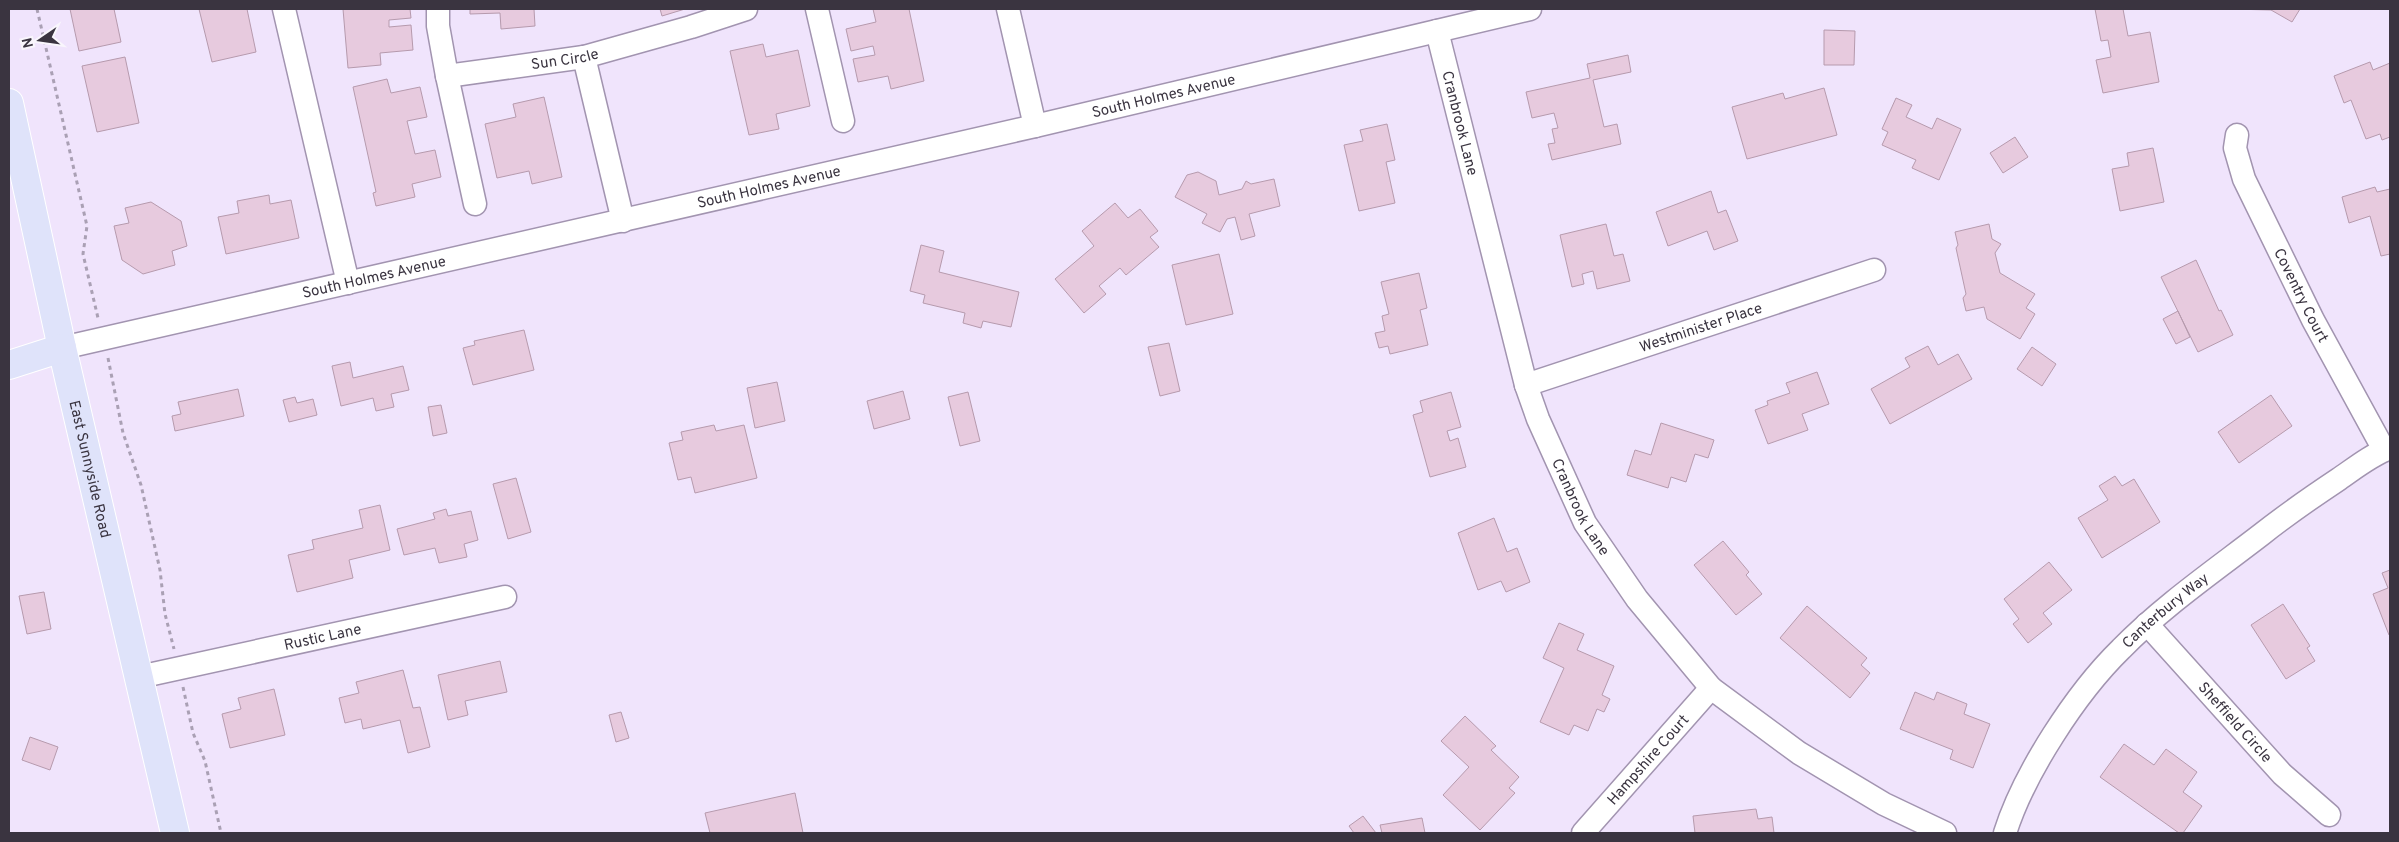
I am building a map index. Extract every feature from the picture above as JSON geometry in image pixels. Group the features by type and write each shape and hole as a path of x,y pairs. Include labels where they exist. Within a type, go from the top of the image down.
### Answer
{"main road":[{"name":"East Sunnyside Road","path":"9,103 62,348 176,833"},
{"name":"South Holmes Avenue","path":"9,365 62,348"}],"street":[{"path":"284,9 348,283"},
{"path":"438,9 438,26 447,76 475,204"},
{"name":"Sun Circle","path":"447,76 584,57 692,28 746,9"},
{"path":"817,9 843,121"},
{"path":"1008,9 1035,126"},
{"name":"South Holmes Avenue","path":"62,348 1035,126 1530,9"},
{"name":"Cranbrook Lane","path":"1437,31 1526,385 1538,419 1585,523 1636,599 1712,688 1799,753 1884,804 1945,833"},
{"path":"584,57 623,221"},
{"name":"Coventry Court","path":"2237,135 2235,148 2244,179 2313,320 2387,449"},
{"name":"Westminister Place","path":"1526,385 1874,270"},
{"name":"Canterbury Way","path":"2005,833 2013,808 2036,762 2078,700 2120,650 2147,624 2285,516 2387,449"},
{"name":"Rustic Lane","path":"139,677 505,597"},
{"name":"Sheffield Circle","path":"2147,624 2282,774 2329,815"},
{"name":"Hampshire Court","path":"1584,833 1712,688"}],"path":[{"path":"37,9 87,226 83,254 93,297"},
{"path":"112,378 123,433 141,485 160,570 165,614 172,643"},
{"path":"184,693 192,733 205,761 221,833"}],"building":[{"path":"70,9 114,9 121,42 79,51"},
{"path":"199,9 247,9 256,52 212,62"},
{"path":"343,9 410,9 411,18 389,20 389,27 411,25 413,50 380,53 381,65 348,68"},
{"path":"470,9 534,9 535,26 501,29 500,13 470,14"},
{"path":"660,9 685,9 662,16"},
{"path":"873,9 909,9 924,81 891,89 888,76 858,82 853,59 875,55 873,46 851,51 846,29 876,22"},
{"path":"2095,9 2123,9 2128,36 2150,32 2159,82 2103,93 2096,60 2111,57 2108,40 2101,41"},
{"path":"2231,9 2300,9 2292,22 2271,10"},
{"path":"1824,30 1855,31 1854,65 1824,65"},
{"path":"763,44 766,57 798,50 810,106 776,114 779,129 749,135 730,51"},
{"path":"1628,55 1631,72 1593,80 1604,127 1617,124 1621,144 1552,160 1548,144 1555,143 1552,129 1558,128 1554,113 1532,118 1526,92 1590,78 1587,64"},
{"path":"125,57 139,123 97,132 82,66"},
{"path":"2370,62 2373,70 2390,63 2390,137 2382,140 2380,134 2366,139 2351,100 2344,103 2334,76"},
{"path":"387,79 391,93 420,87 427,117 407,121 415,154 435,150 441,177 412,184 415,197 376,206 373,193 376,192 353,87"},
{"path":"1824,88 1837,135 1747,159 1732,107 1783,93 1785,99"},
{"path":"544,97 562,177 532,184 529,171 497,178 485,124 516,117 513,104"},
{"path":"1896,98 1912,105 1906,117 1932,129 1937,118 1961,129 1939,180 1912,168 1916,160 1882,145 1888,132 1882,129"},
{"path":"1387,124 1395,160 1386,162 1395,203 1359,211 1344,145 1363,141 1360,130"},
{"path":"2015,137 2028,157 2003,173 1990,153"},
{"path":"2153,148 2164,202 2120,211 2112,169 2129,166 2127,153"},
{"path":"1198,172 1216,181 1219,195 1242,189 1246,181 1251,184 1274,179 1280,206 1249,214 1255,236 1241,240 1235,217 1227,219 1220,232 1202,223 1207,214 1175,197 1187,175"},
{"path":"2375,187 2377,192 2390,189 2390,254 2381,256 2370,216 2349,223 2342,197"},
{"path":"1711,191 1718,213 1726,210 1738,241 1714,250 1707,231 1668,246 1656,212"},
{"path":"269,195 270,204 291,200 299,238 226,254 218,217 239,213 237,201"},
{"path":"151,202 181,221 187,246 172,251 175,265 143,274 122,260 114,226 129,223 125,208"},
{"path":"1115,203 1128,218 1140,209 1158,231 1150,237 1159,247 1126,275 1120,268 1099,286 1106,294 1084,313 1055,279 1094,246 1082,231"},
{"path":"1606,224 1614,256 1623,254 1630,281 1597,289 1593,271 1582,274 1584,284 1572,287 1560,235"},
{"path":"1989,224 1992,239 2001,244 1995,253 2000,273 2035,294 2026,308 2035,314 2020,339 1987,319 1984,307 1966,311 1963,298 1966,294 1956,248 1958,245 1955,232"},
{"path":"921,245 944,251 939,272 1019,292 1011,327 983,321 981,328 963,323 965,313 923,303 925,295 910,291"},
{"path":"1219,254 1233,314 1186,325 1172,265"},
{"path":"2196,260 2219,311 2221,310 2233,335 2198,352 2161,277"},
{"path":"1419,273 1427,308 1420,310 1428,345 1390,354 1388,346 1379,348 1375,333 1385,331 1382,316 1389,314 1381,282"},
{"path":"2178,311 2190,337 2176,344 2163,319"},
{"path":"524,330 534,370 473,385 463,348 475,345 474,341"},
{"path":"1169,343 1180,391 1160,396 1148,347"},
{"path":"1928,346 1938,365 1958,354 1972,379 1890,424 1871,389 1910,367 1905,358"},
{"path":"2032,347 2056,364 2042,386 2017,369"},
{"path":"350,362 353,378 403,366 409,390 391,394 394,407 376,411 373,398 341,406 332,366"},
{"path":"1817,372 1829,404 1802,414 1808,430 1768,444 1755,410 1768,405 1767,401 1790,393 1786,383"},
{"path":"777,382 785,421 755,428 747,388"},
{"path":"238,389 244,416 175,431 172,416 181,414 178,402"},
{"path":"903,391 910,419 874,429 867,401"},
{"path":"968,392 980,441 960,446 948,397"},
{"path":"1451,392 1461,427 1447,431 1450,441 1458,438 1466,467 1430,477 1413,415 1423,412 1420,401"},
{"path":"2271,395 2292,426 2239,463 2218,432"},
{"path":"295,397 297,403 313,399 317,415 289,422 283,400"},
{"path":"441,405 447,433 433,436 428,407"},
{"path":"1661,423 1714,440 1708,458 1695,454 1686,482 1671,477 1668,488 1627,475 1635,450 1651,455"},
{"path":"714,425 716,431 744,425 757,478 695,493 691,477 678,480 669,443 683,440 681,432"},
{"path":"2115,476 2122,486 2134,479 2160,522 2102,558 2078,518 2108,500 2099,486"},
{"path":"516,478 531,532 508,539 493,484"},
{"path":"380,505 390,550 349,560 353,578 297,592 288,555 314,549 312,540 363,528 359,510"},
{"path":"446,509 448,516 471,511 478,540 464,544 467,557 439,563 435,548 404,555 397,529 435,519 433,513"},
{"path":"1494,518 1507,552 1517,548 1530,582 1506,592 1501,581 1478,590 1458,533"},
{"path":"1723,541 1749,572 1746,575 1762,594 1736,615 1694,565"},
{"path":"2049,562 2072,590 2043,613 2052,624 2028,643 2013,624 2019,619 2004,599"},
{"path":"2390,570 2389,635 2373,594 2388,588 2382,573"},
{"path":"44,592 51,629 27,634 19,596"},
{"path":"2283,604 2310,646 2307,648 2315,661 2286,679 2251,625"},
{"path":"1807,606 1867,658 1861,665 1870,673 1850,698 1780,638"},
{"path":"1559,623 1584,634 1577,650 1614,666 1602,695 1610,699 1604,712 1597,709 1588,731 1574,725 1569,735 1540,722 1564,668 1543,658"},
{"path":"500,661 507,692 465,701 468,715 448,720 438,675"},
{"path":"403,670 413,708 420,707 430,747 408,753 400,720 363,729 361,719 345,723 339,698 359,693 356,682"},
{"path":"274,689 285,735 230,748 222,714 241,709 238,698"},
{"path":"1915,692 1934,700 1937,692 1967,704 1964,714 1990,724 1973,768 1950,759 1953,750 1900,729"},
{"path":"621,712 629,738 616,742 609,715"},
{"path":"1465,716 1496,746 1491,750 1519,777 1509,788 1515,793 1480,830 1443,795 1469,767 1441,741"},
{"path":"30,737 58,747 50,770 22,760"},
{"path":"2124,744 2154,765 2166,749 2197,772 2183,792 2202,806 2183,833 2179,833 2100,777"},
{"path":"795,793 803,833 710,833 705,813"},
{"path":"1756,809 1758,819 1772,817 1774,833 1695,833 1693,816"},
{"path":"1363,816 1376,833 1354,833 1349,826"},
{"path":"1422,818 1425,833 1382,833 1380,825"}]}
